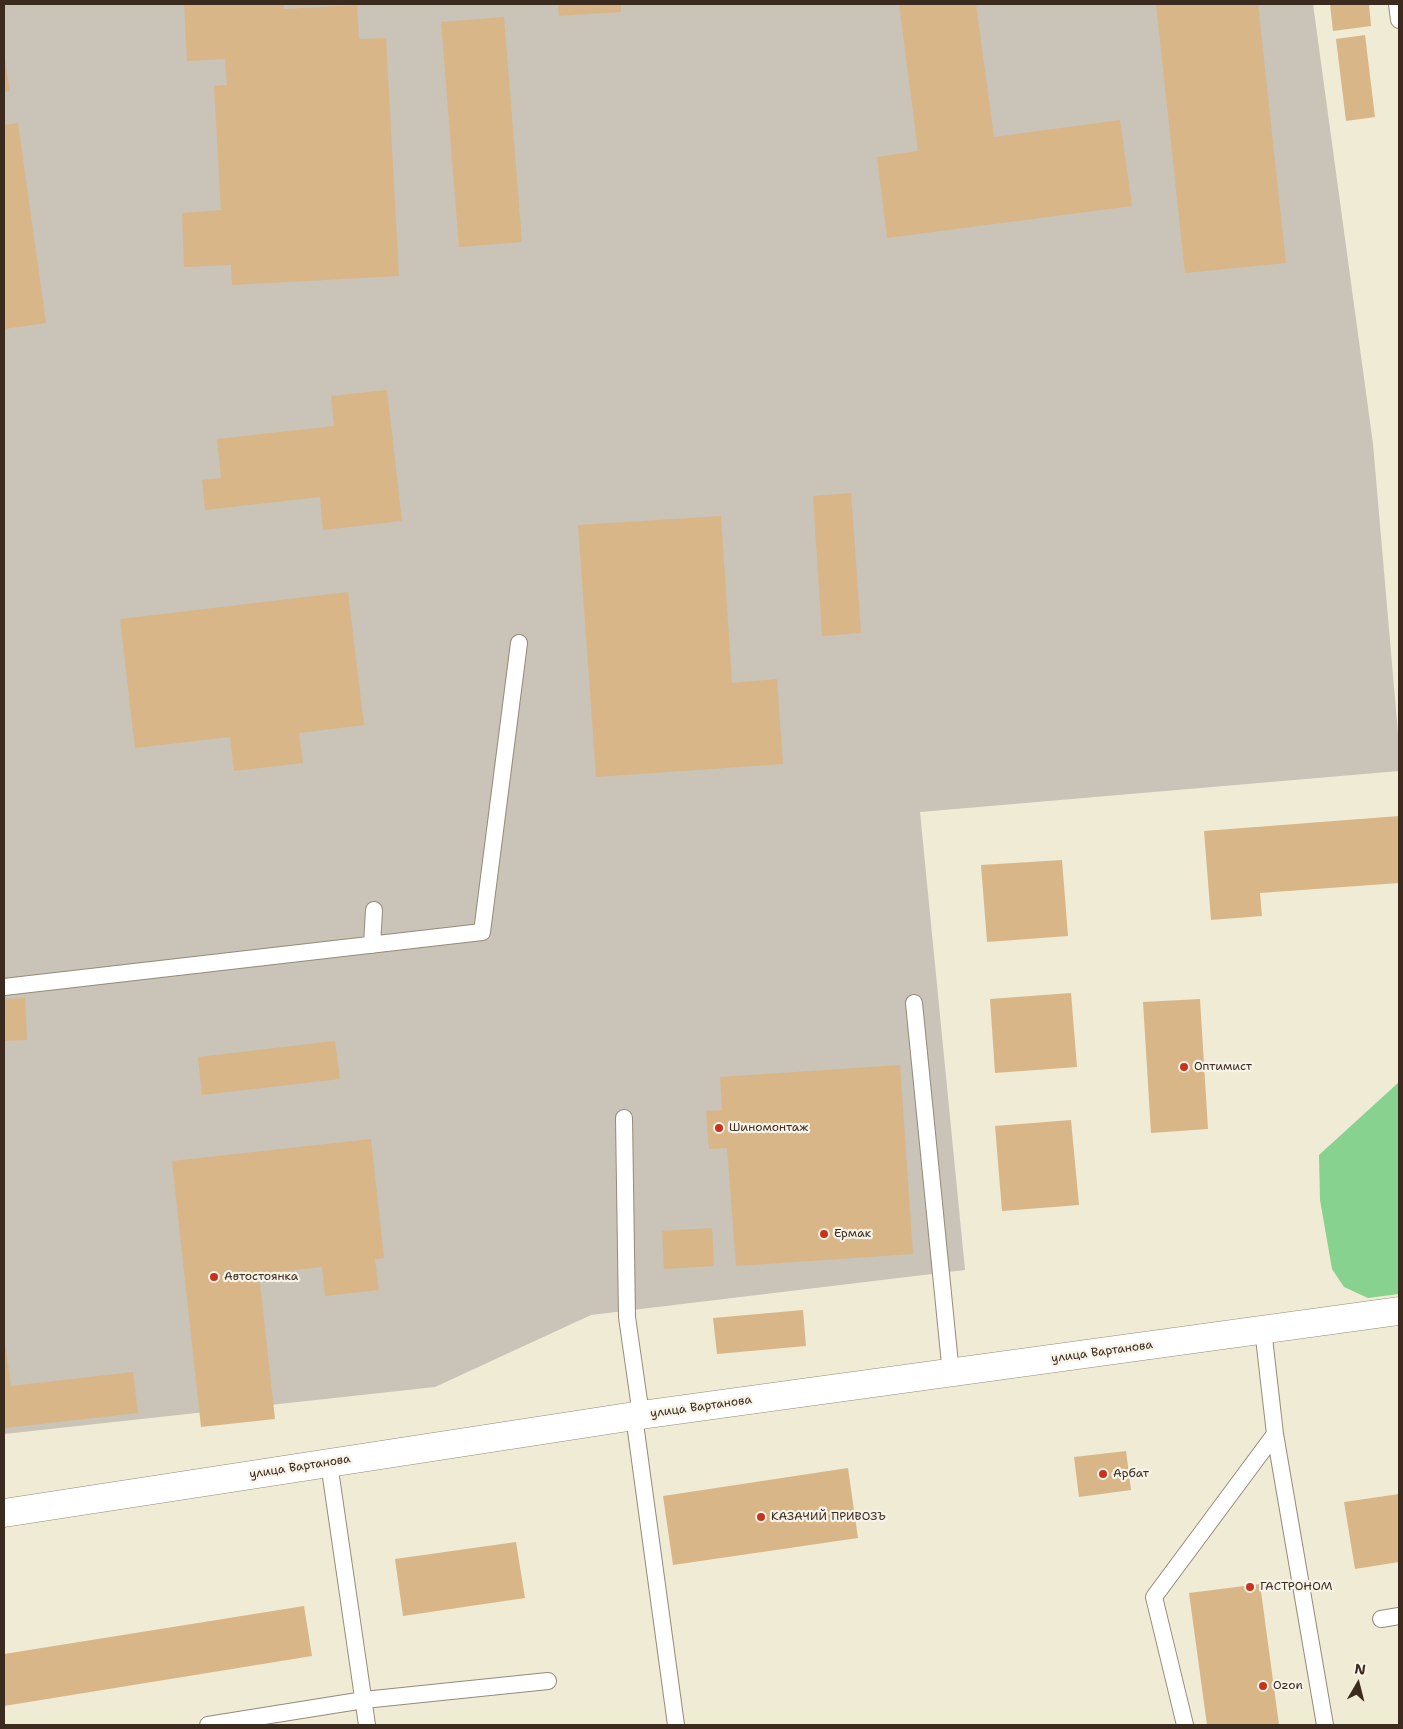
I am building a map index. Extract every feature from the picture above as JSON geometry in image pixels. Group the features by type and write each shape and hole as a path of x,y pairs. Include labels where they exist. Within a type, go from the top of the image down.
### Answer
{"street":[{"name":"улица Вартанова","path":"4,1513 637,1415 951,1374 1399,1311"}],"lane":[{"path":"1397,4 1399,20"},
{"path":"4,987 482,932 519,642"},
{"path":"372,945 374,910"},
{"path":"914,1003 951,1374"},
{"path":"624,1118 628,1317 637,1415 676,1725"},
{"path":"1263,1329 1275,1434 1325,1725"},
{"path":"1185,1725 1154,1597 1275,1434"},
{"path":"329,1463 367,1725"},
{"path":"1381,1619 1399,1616"},
{"path":"208,1725 364,1700 548,1681"}],"shaded area":[{"path":"4,4 1313,4 1373,444 1399,745 1399,771 920,812 965,1270 591,1315 435,1387 4,1434"}],"green space":[{"path":"1399,1082 1399,1294 1368,1298 1344,1287 1332,1269 1320,1200 1319,1155"}],"building":[{"path":"184,4 284,4 284,9 357,5 359,39 386,38 399,276 232,285 231,265 184,267 182,213 221,210 214,86 227,85 225,59 187,61"},
{"path":"558,4 621,4 621,12 559,16"},
{"path":"899,4 976,4 994,137 1120,120 1132,206 887,238 877,157 918,151"},
{"path":"1156,4 1258,4 1286,263 1185,273"},
{"path":"1330,4 1369,4 1371,26 1333,31"},
{"path":"504,17 522,242 459,247 441,22"},
{"path":"1365,35 1375,117 1346,121 1336,39"},
{"path":"4,54 10,91 4,92"},
{"path":"18,123 46,323 4,329 4,125"},
{"path":"387,390 402,521 323,530 320,497 205,510 202,480 221,478 217,439 334,426 331,396"},
{"path":"851,493 861,633 822,636 813,496"},
{"path":"721,516 732,683 777,679 783,764 596,777 578,525"},
{"path":"348,592 364,725 299,733 303,763 234,771 230,737 135,748 120,619"},
{"path":"1399,816 1399,883 1260,893 1262,916 1211,920 1204,831"},
{"path":"1062,860 1068,936 987,942 981,865"},
{"path":"1071,993 1077,1067 995,1073 990,999"},
{"path":"25,998 27,1040 4,1041 4,999"},
{"path":"1200,999 1208,1129 1151,1133 1143,1002"},
{"path":"335,1041 340,1079 202,1095 198,1057"},
{"path":"900,1065 913,1254 736,1266 727,1148 709,1149 706,1111 722,1110 720,1077"},
{"path":"1071,1120 1079,1205 1002,1211 995,1126"},
{"path":"371,1139 384,1258 375,1259 379,1290 325,1296 322,1267 259,1274 275,1419 201,1427 172,1161"},
{"path":"712,1228 714,1266 664,1269 662,1231"},
{"path":"803,1310 806,1346 717,1354 713,1318"},
{"path":"4,1335 11,1386 133,1372 138,1413 4,1428"},
{"name":"Арбат","path":"1126,1451 1131,1490 1079,1497 1074,1457"},
{"name":"КАЗАЧИЙ ПРИВОЗЪ","path":"848,1468 858,1538 673,1565 663,1496"},
{"path":"1399,1494 1399,1562 1355,1569 1344,1502"},
{"path":"516,1542 525,1598 403,1616 395,1559"},
{"path":"1260,1584 1279,1725 1207,1725 1189,1593"},
{"path":"304,1606 312,1656 4,1706 4,1654"}],"place":[{"name":"Оптимист","path":"1184,1067"},
{"name":"Шиномонтаж","path":"719,1128"},
{"name":"Ермак","path":"824,1234"},
{"name":"Автостоянка","path":"214,1277"},
{"name":"Арбат","path":"1103,1474"},
{"name":"КАЗАЧИЙ ПРИВОЗЪ","path":"761,1517"},
{"name":"ГАСТРОНОМ","path":"1250,1587"},
{"name":"Ozon","path":"1263,1686"}]}
